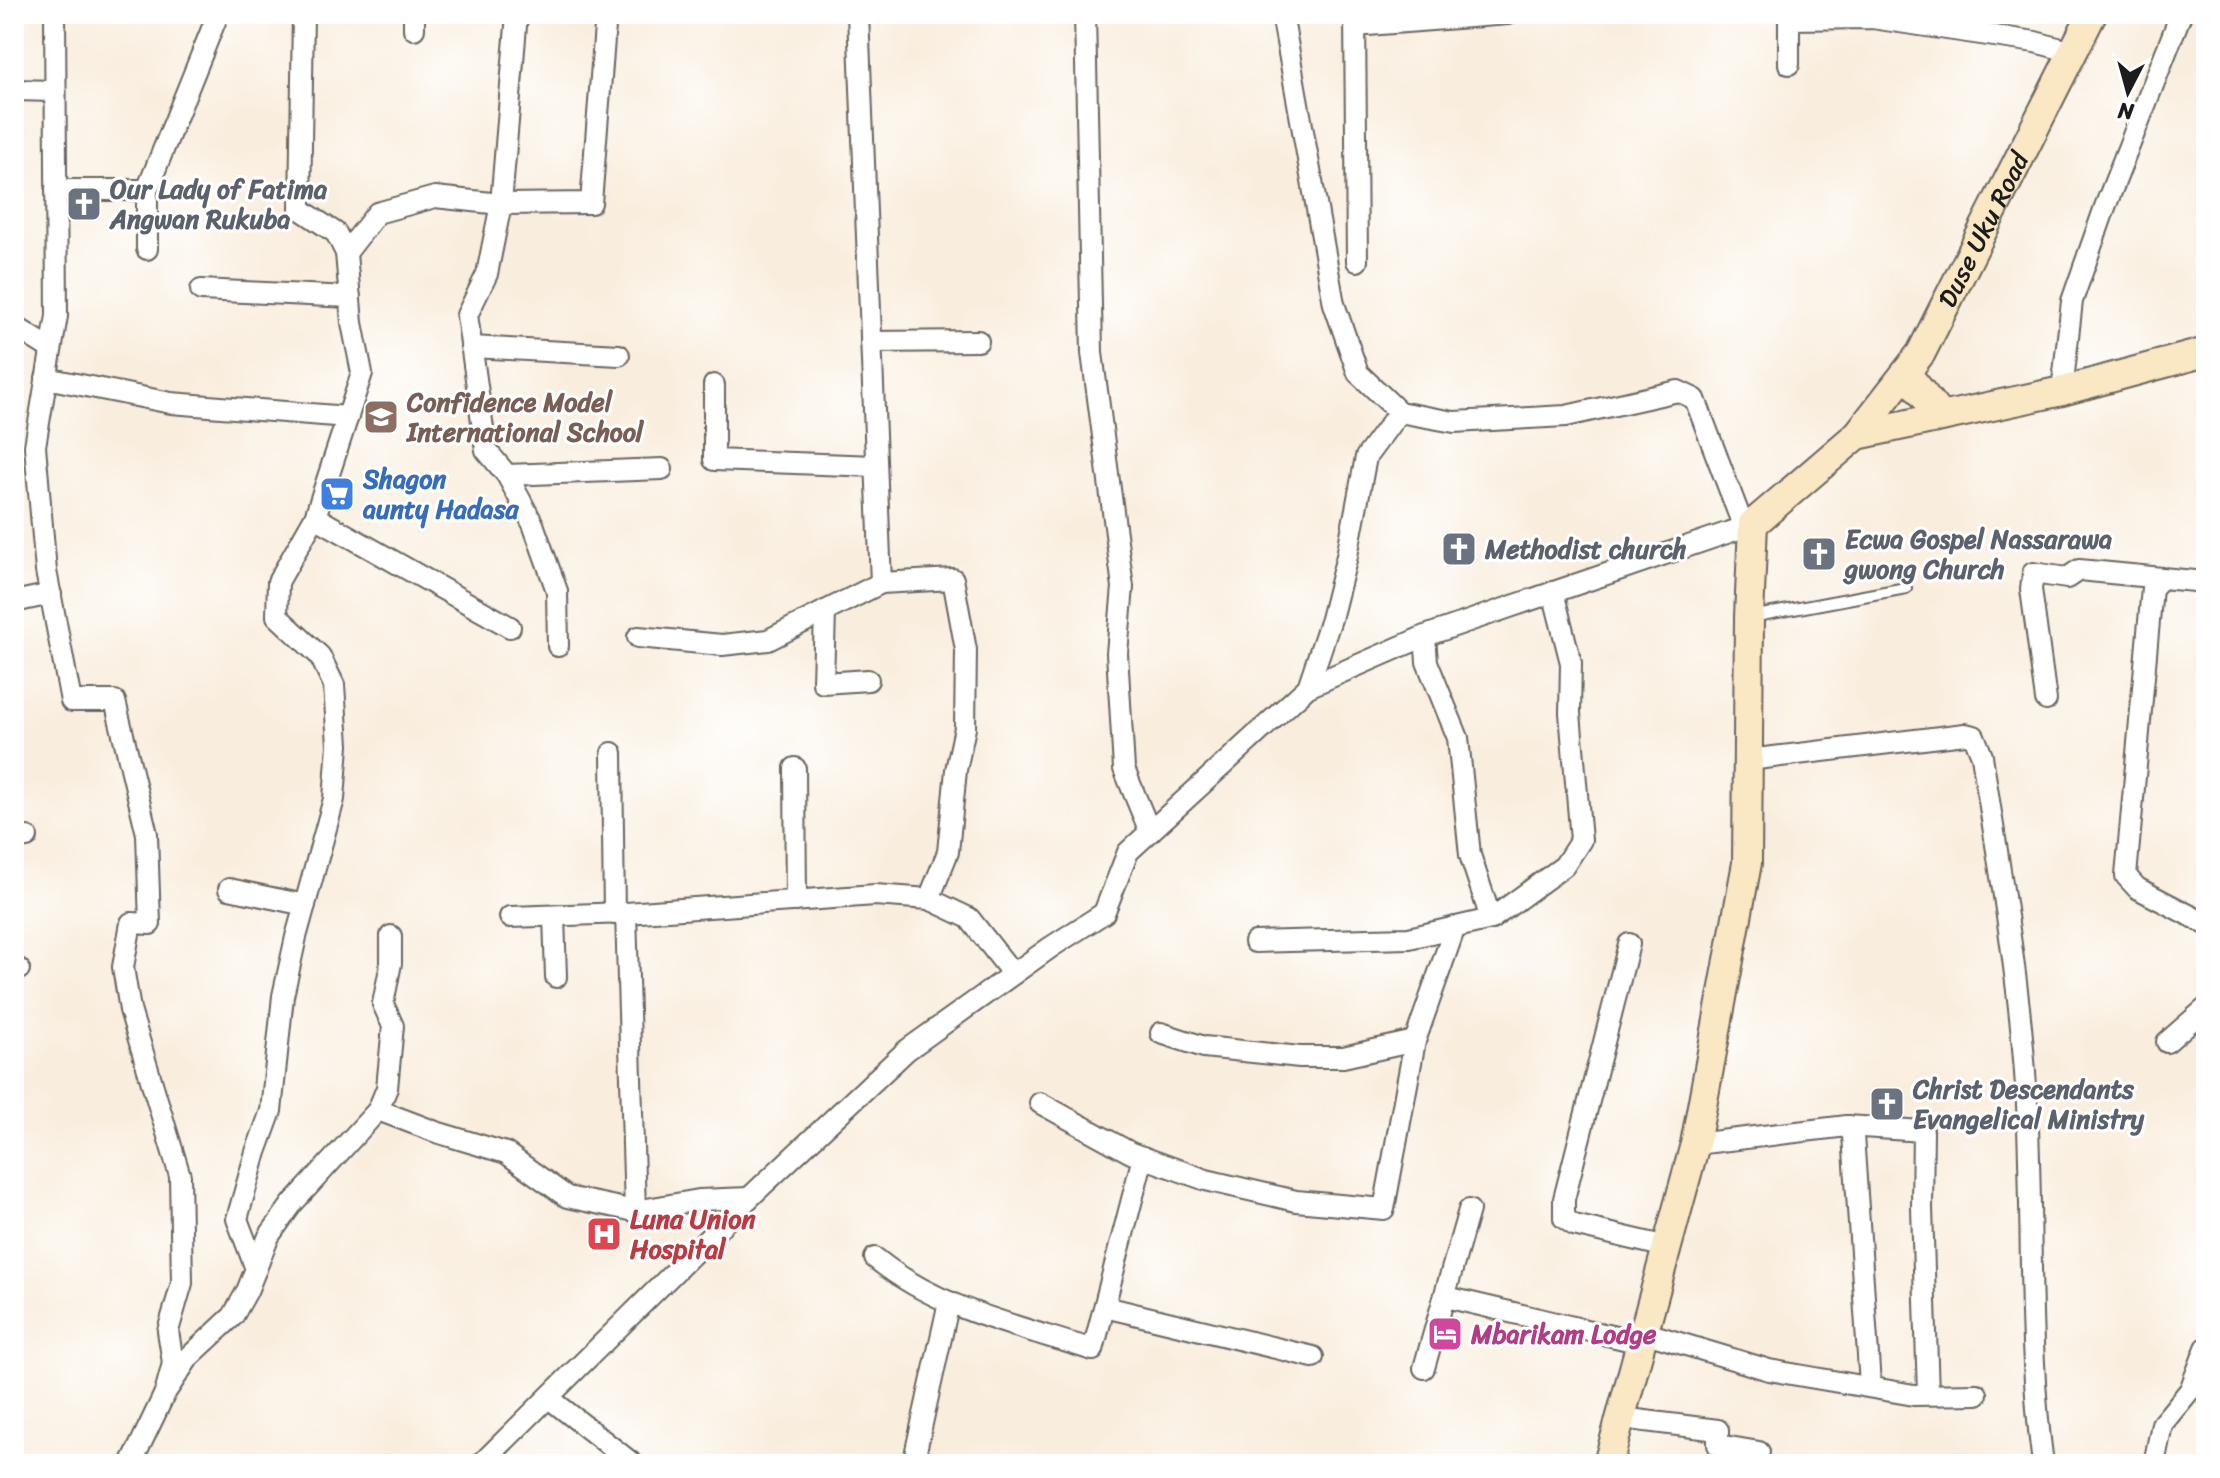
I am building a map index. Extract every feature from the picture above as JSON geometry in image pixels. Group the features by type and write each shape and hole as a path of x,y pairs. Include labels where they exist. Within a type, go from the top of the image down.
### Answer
{"street":[{"path":"55,14 57,316 35,446 51,594 71,701 115,701 147,834 150,924 131,923 123,967 130,1010 180,1176 182,1283 168,1331 173,1363 165,1393"},
{"path":"147,249 147,190 218,14"},
{"path":"256,1269 237,1219 271,1111 283,996 334,799 338,745 334,685 320,656 277,616 278,582 315,517 362,373 352,323 346,253 336,233 300,209 303,14"},
{"path":"517,14 501,204 487,274 467,315 486,450 507,475 533,524 557,591 558,646"},
{"path":"346,253 377,213 435,197 501,204 591,203 606,14"},
{"path":"858,14 881,583"},
{"path":"1085,14 1092,353 1123,587 1117,653 1124,769 1150,832"},
{"path":"1282,14 1334,304 1358,373 1399,412 1454,422 1566,416 1678,391 1695,399 1749,526 1747,863 1695,1144 1608,1464"},
{"path":"1357,261 1355,20 1508,14"},
{"name":"Duse Uku Road","path":"1749,526 1857,435 1921,353 2092,14"},
{"path":"2062,391 2072,301 2105,207 2181,14"},
{"path":"1789,64 1789,19 1872,18 2035,42 2073,52"},
{"path":"14,90 55,91"},
{"path":"56,190 147,190"},
{"path":"201,290 350,297"},
{"path":"14,326 51,349"},
{"path":"871,342 978,341"},
{"path":"471,347 619,355"},
{"path":"1857,435 2062,391 2206,352"},
{"path":"1906,373 1941,417"},
{"path":"46,378 171,403 348,417"},
{"path":"714,385 714,460 876,466"},
{"path":"1308,687 1344,568 1366,457 1399,412"},
{"path":"507,475 662,469"},
{"path":"315,517 510,627"},
{"path":"481,1464 749,1198 907,1050 1104,913 1128,852 1308,687 1425,636 1749,526"},
{"path":"2046,700 2031,589 2033,573 2067,578 2079,570 2206,582"},
{"path":"2162,578 2152,588 2126,876 2137,888 2206,924"},
{"path":"638,637 722,645 768,640 881,583 953,579 966,650 965,728 956,770 948,852 929,899"},
{"path":"1255,942 1409,938 1491,919 1564,866 1581,840 1570,713 1571,663 1553,592"},
{"path":"14,602 51,594"},
{"path":"825,611 823,683 868,680"},
{"path":"1425,636 1427,662 1458,738 1470,855 1491,919"},
{"path":"1748,760 1965,734 1974,736 1982,756 2014,958 2026,1086 2033,1338 2043,1464"},
{"path":"612,753 635,1211"},
{"path":"795,768 796,901"},
{"path":"229,889 305,905"},
{"path":"510,917 620,914 875,895 929,899 969,918 1013,974"},
{"path":"554,916 556,977"},
{"path":"1040,1103 1143,1157 1206,1180 1296,1201 1384,1209 1415,1041 1455,927"},
{"path":"131,1464 165,1393 189,1357 233,1316 269,1236 292,1204 378,1110 387,1088 393,1026 383,1004 391,963 391,936"},
{"path":"1629,944 1564,1199 1564,1218 1574,1225 1667,1247"},
{"path":"2167,1042 2206,1008"},
{"path":"1161,1033 1204,1047 1300,1057 1343,1057 1415,1041"},
{"path":"378,1110 506,1153 567,1197 635,1211 699,1200 749,1198"},
{"path":"1695,1144 1847,1126 1923,1131 1922,1208 1928,1394"},
{"path":"1847,1126 1853,1135 1870,1385"},
{"path":"875,1258 894,1273 961,1309 1093,1350 1143,1157"},
{"path":"1424,1368 1469,1210"},
{"path":"1446,1297 1642,1337 1769,1370 1914,1395 1977,1394"},
{"path":"913,1464 949,1302"},
{"path":"1105,1307 1313,1357"},
{"path":"2154,1464 2162,1424 2190,1390 2206,1348"},
{"path":"549,1398 633,1464"},
{"path":"1621,1418 1718,1430 1718,1445 1759,1452"}],"lane":[{"path":"1749,617 1906,588"}],"place":[{"name":"Our Lady of Fatima Angwan Rukuba","path":"84,204"},
{"name":"Confidence Model International School","path":"381,417"},
{"name":"Shagon aunty Hadasa","path":"337,494"},
{"name":"Methodist church","path":"1459,549"},
{"name":"Ecwa Gospel Nassarawa gwong Church","path":"1819,554"},
{"name":"Christ Descendants Evangelical Ministry","path":"1887,1104"},
{"name":"Luna Union Hospital","path":"604,1234"},
{"name":"Mbarikam Lodge","path":"1445,1334"}]}
